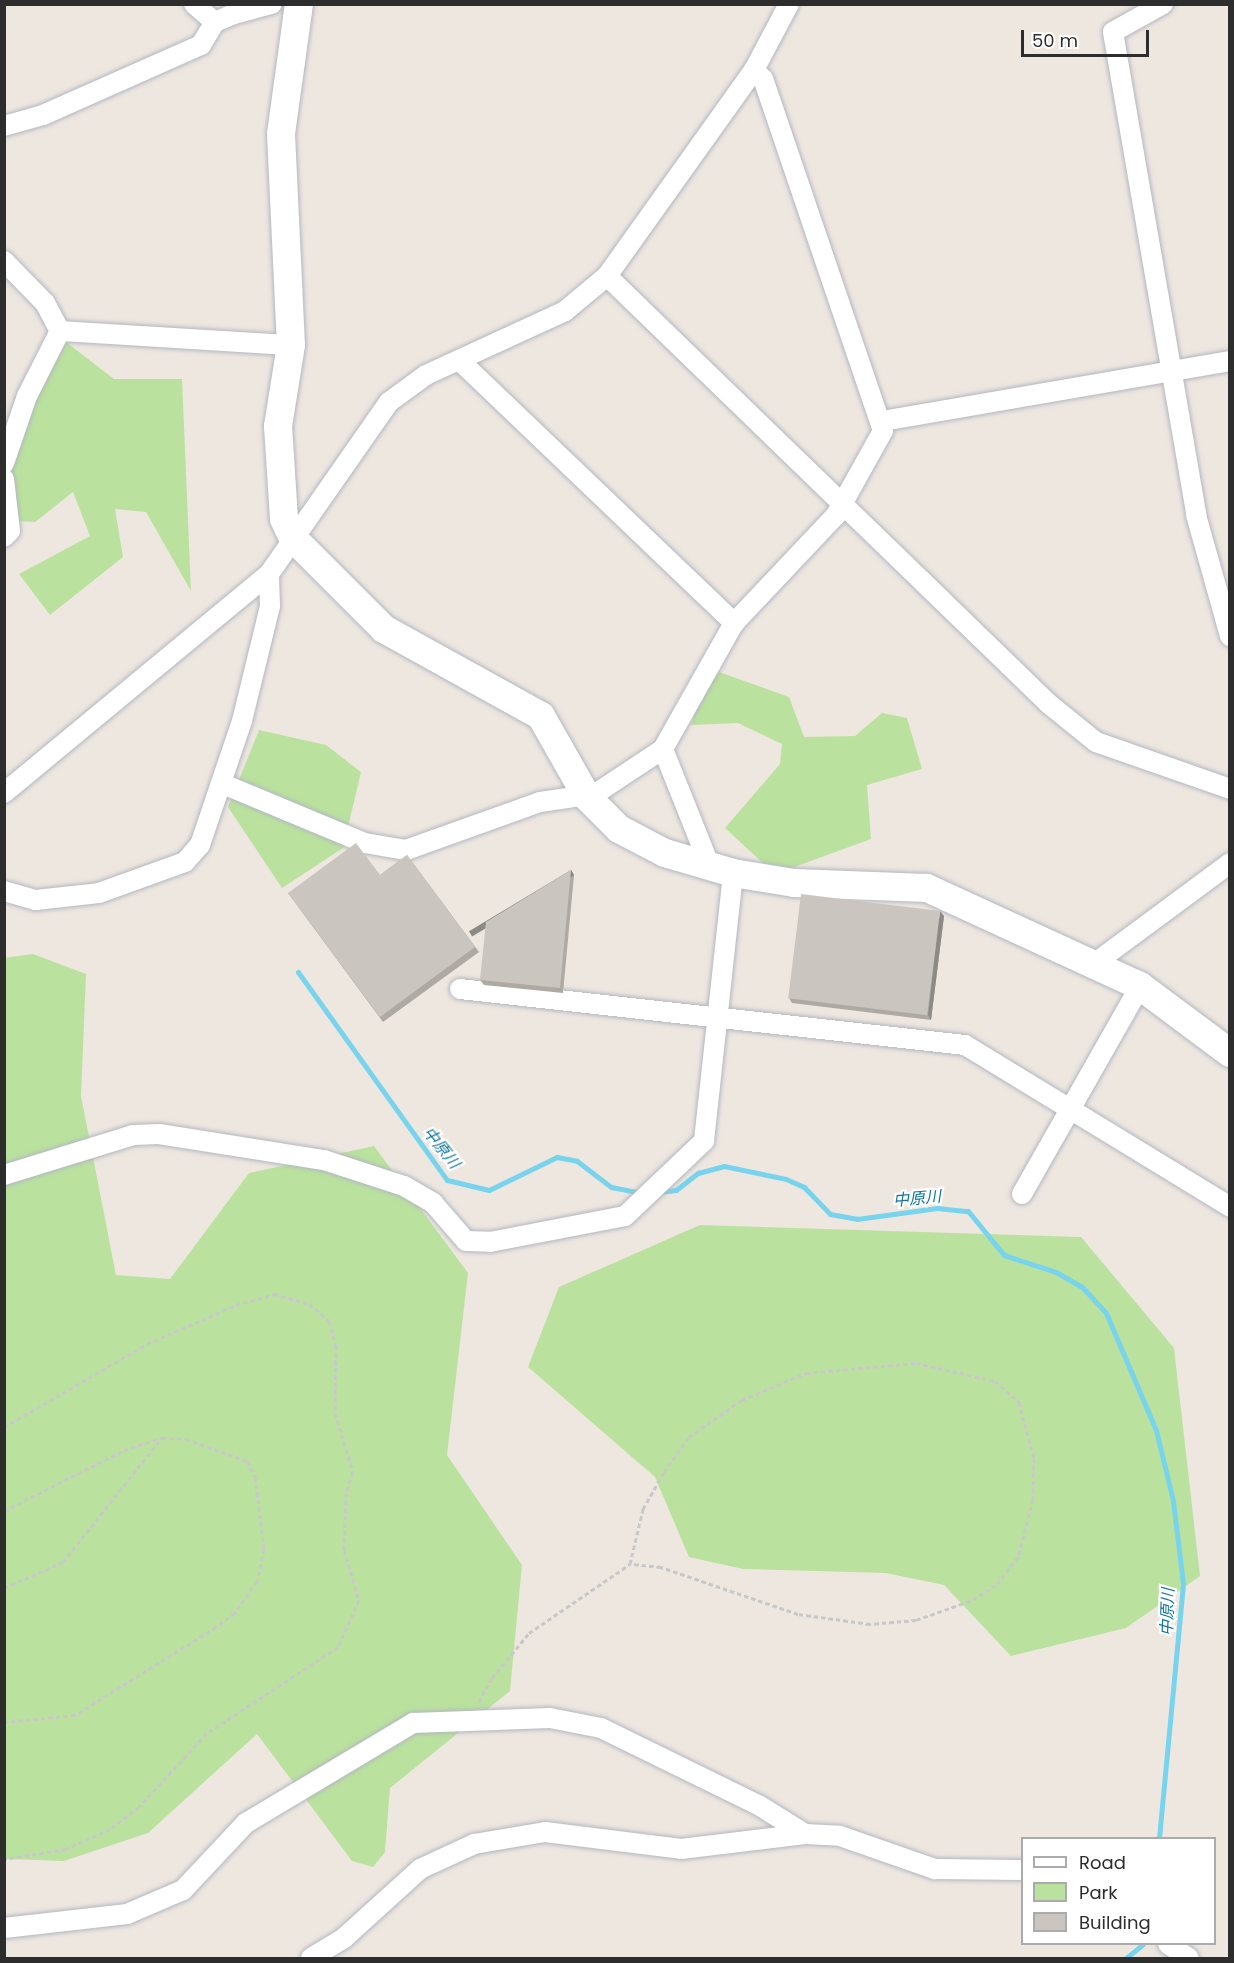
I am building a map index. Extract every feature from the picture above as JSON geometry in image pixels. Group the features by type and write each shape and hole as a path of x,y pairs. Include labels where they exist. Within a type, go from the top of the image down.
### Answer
{"street":[{"path":"194,4 215,22"},
{"path":"4,126 43,115 201,45 215,22 232,9 272,4"},
{"path":"299,4 281,134 291,345 278,426 284,519 292,537 384,629 541,716 586,797 619,828 665,853 794,884 927,888 1091,966 1140,986 1230,1053"},
{"path":"4,793 269,574 292,537 389,402 426,375 565,311 607,276 753,70 789,4"},
{"path":"1163,4 1113,32 1196,515 1230,636"},
{"path":"224,784 365,843 406,850 540,802 586,797 663,749 734,623 836,515 883,431 883,421 763,79 753,70"},
{"path":"4,261 45,303 60,331"},
{"path":"607,276 843,500 1049,704 1096,742 1230,789"},
{"path":"60,331 291,345"},
{"path":"4,463 27,396 60,331"},
{"path":"459,360 734,623"},
{"path":"883,421 1230,361"},
{"path":"4,479 10,531 4,537"},
{"path":"4,891 36,900 71,899 185,862 200,845 224,784 270,606 269,574"},
{"path":"4,1175 133,1135 159,1134 324,1160 404,1186 433,1203 466,1241 490,1242 625,1216 704,1141 715,1016 721,868 663,749"},
{"path":"1091,966 1230,863"},
{"path":"1022,1194 1140,986"},
{"path":"460,989 965,1045 1230,1207"},
{"path":"4,1928 127,1914 174,1894 208,1868 246,1823 413,1723 471,1719 496,1723 550,1718 601,1728 760,1806 805,1834"},
{"path":"311,1959 344,1938 420,1869 474,1844 545,1832 681,1849 805,1834 840,1836 935,1869 1021,1870"},
{"path":"1169,1945 1189,1959"}],"path":[{"path":"4,1427 147,1344 236,1305 274,1294 309,1304 329,1321 336,1345 335,1413 353,1472 346,1493 345,1550 359,1600 338,1647 207,1733 139,1807 110,1829 66,1849 4,1859"},
{"path":"471,1719 514,1648 630,1564 643,1509 664,1472 689,1437 742,1400 806,1373 897,1363 995,1381 1019,1402 1034,1458 1026,1534 1018,1557 996,1586 970,1601 916,1620 870,1624 798,1614 662,1567 630,1564"},
{"path":"4,1588 63,1562 162,1438"},
{"path":"4,1511 124,1450 162,1438 212,1444 247,1461 255,1477 264,1549 257,1581 235,1613 216,1627 75,1714 4,1722"}],"green space":[{"path":"66,342 114,379 182,379 191,591 146,512 115,509 123,557 50,615 19,574 90,536 73,492 35,522 18,521 11,466 26,415"},
{"path":"719,672 789,697 804,737 855,736 882,713 907,718 922,769 867,785 871,839 775,874 725,828 780,764 782,744 738,723 691,725 700,698"},
{"path":"259,730 326,745 361,772 343,848 282,888 228,807"},
{"path":"33,954 86,974 81,1096 116,1275 170,1279 249,1173 374,1146 468,1273 447,1455 522,1565 510,1691 390,1788 385,1852 373,1867 352,1861 257,1734 148,1833 64,1861 5,1859 4,958"},
{"path":"700,1225 1081,1237 1174,1348 1200,1576 1126,1628 1011,1656 944,1585 886,1573 743,1569 689,1557 655,1477 528,1367 559,1287"}],"building":[{"path":"356,843 380,875 407,855 475,947 380,1017 288,893"},
{"path":"571,870 560,988 480,980 486,922"},
{"path":"801,894 940,911 927,1015 788,998"}],"waterway":[{"name":"中原川","path":"298,972 447,1180 489,1190 557,1157 577,1161 611,1187 641,1193"},
{"name":"中原川","path":"659,1192 676,1190 698,1173 724,1166 786,1179 804,1187 830,1214 857,1219 937,1208 968,1211 1004,1255 1056,1272 1082,1287 1106,1313 1156,1430 1173,1501 1183,1584 1159,1837"},
{"name":"中原川","path":"1126,1958 1142,1945"}]}
